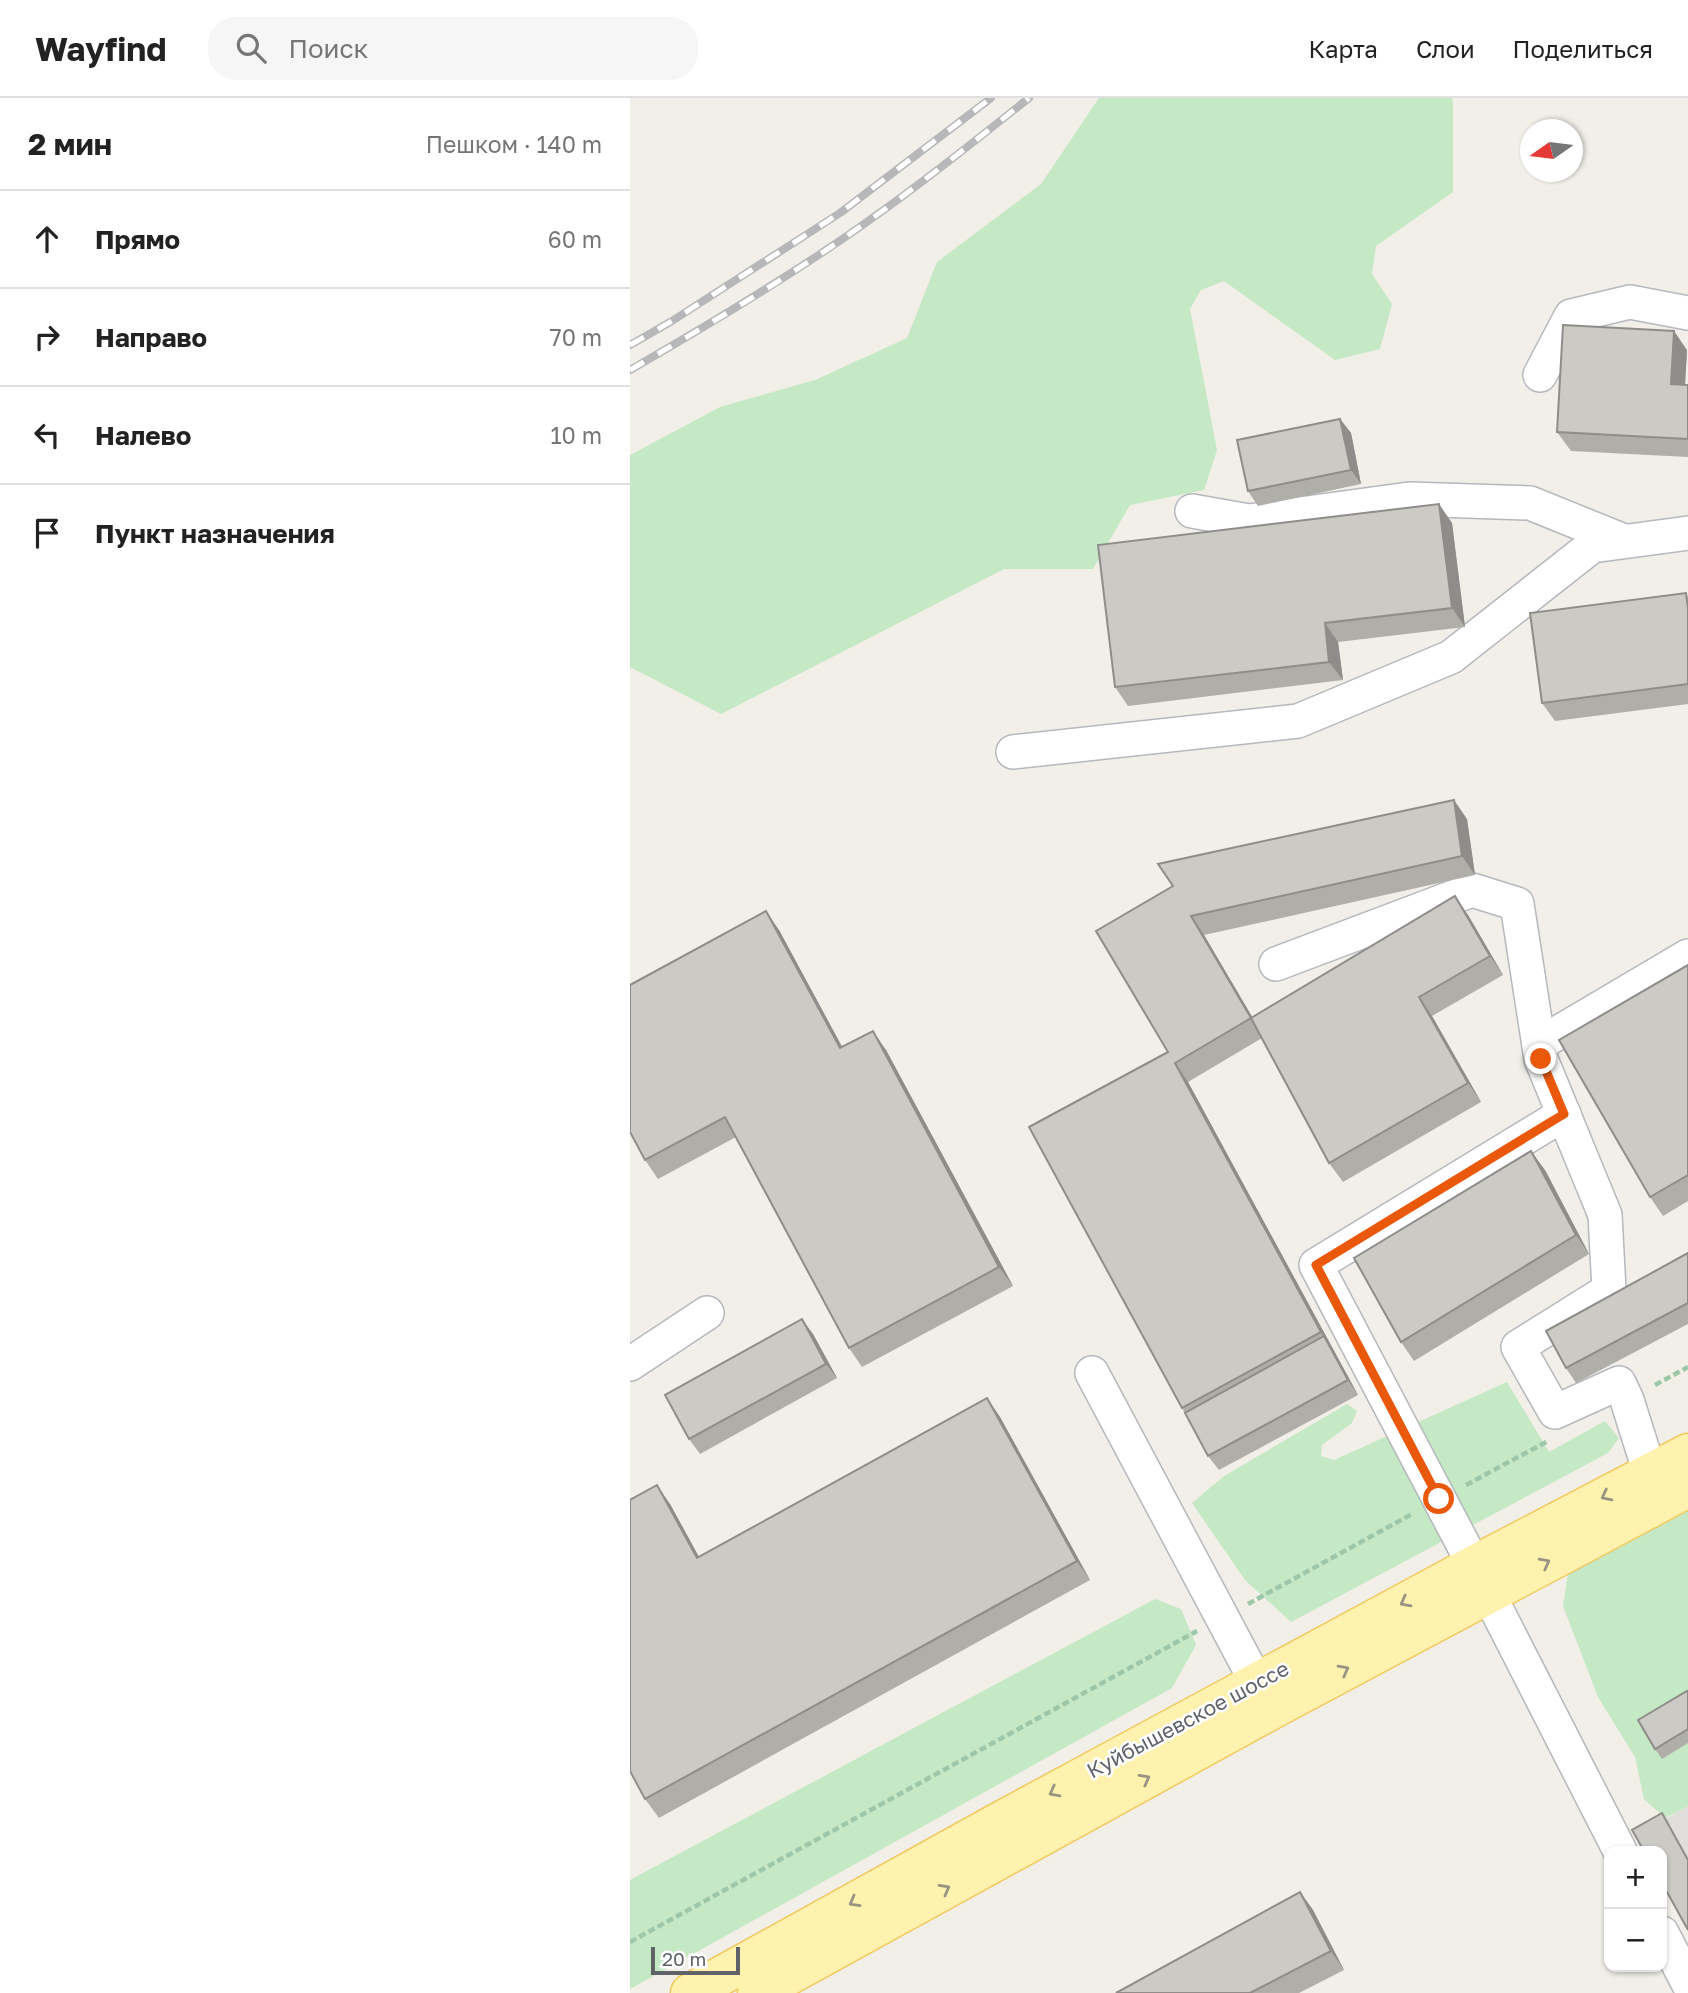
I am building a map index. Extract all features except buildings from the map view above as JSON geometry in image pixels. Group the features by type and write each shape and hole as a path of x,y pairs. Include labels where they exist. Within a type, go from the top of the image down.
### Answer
{"main road":[{"name":"Куйбышевское шоссе","path":"757,1993 1275,1707 1650,1473 1688,1453"},
{"name":"Куйбышевское шоссе","path":"690,1993 983,1830 1257,1683 1481,1579 1688,1488"}],"lane":[{"path":"1540,375 1571,316 1630,302 1688,313"},
{"path":"1192,511 1249,521 1409,499 1530,503 1625,541"},
{"path":"1013,752 1298,721 1451,657 1592,546 1688,533"},
{"path":"1276,964 1472,890 1517,904 1541,1059 1605,1215 1609,1290 1518,1347 1555,1412 1619,1383 1650,1473"},
{"path":"1539,1044 1688,956"},
{"path":"1564,1114 1316,1265 1617,1846"},
{"path":"630,1364 707,1313"},
{"path":"1092,1373 1257,1683"},
{"path":"1667,1943 1688,1983"}],"path":[{"path":"1626,1400 1688,1367"},
{"path":"630,1942 1556,1437"}],"shaded area":[{"path":"1688,1806 1688,1928 1667,1866 1667,1846 1654,1846 1636,1835"}],"green space":[{"path":"1099,98 1452,98 1453,192 1376,246 1372,274 1392,304 1380,349 1335,360 1224,281 1201,290 1190,309 1217,450 1204,490 1130,505 1093,569 1004,569 721,714 630,669 630,455 720,407 815,380 907,338 937,262 1041,184"},
{"path":"1507,1382 1549,1452 1605,1421 1619,1438 1608,1453 1291,1622 1245,1580 1192,1503 1224,1476 1347,1404 1357,1411 1352,1423 1322,1445 1321,1456 1334,1460"},
{"path":"1688,1509 1688,1806 1665,1818 1644,1799 1635,1757 1598,1697 1563,1606 1568,1572"},
{"path":"1155,1599 1181,1609 1196,1645 1172,1688 630,1989 630,1880"}],"railway":[{"path":"630,345 840,213 991,98"},
{"path":"630,370 749,300 836,244 927,178 1029,98"}],"route":[{"path":"1439,1499 1316,1265 1564,1114 1541,1059"}]}
